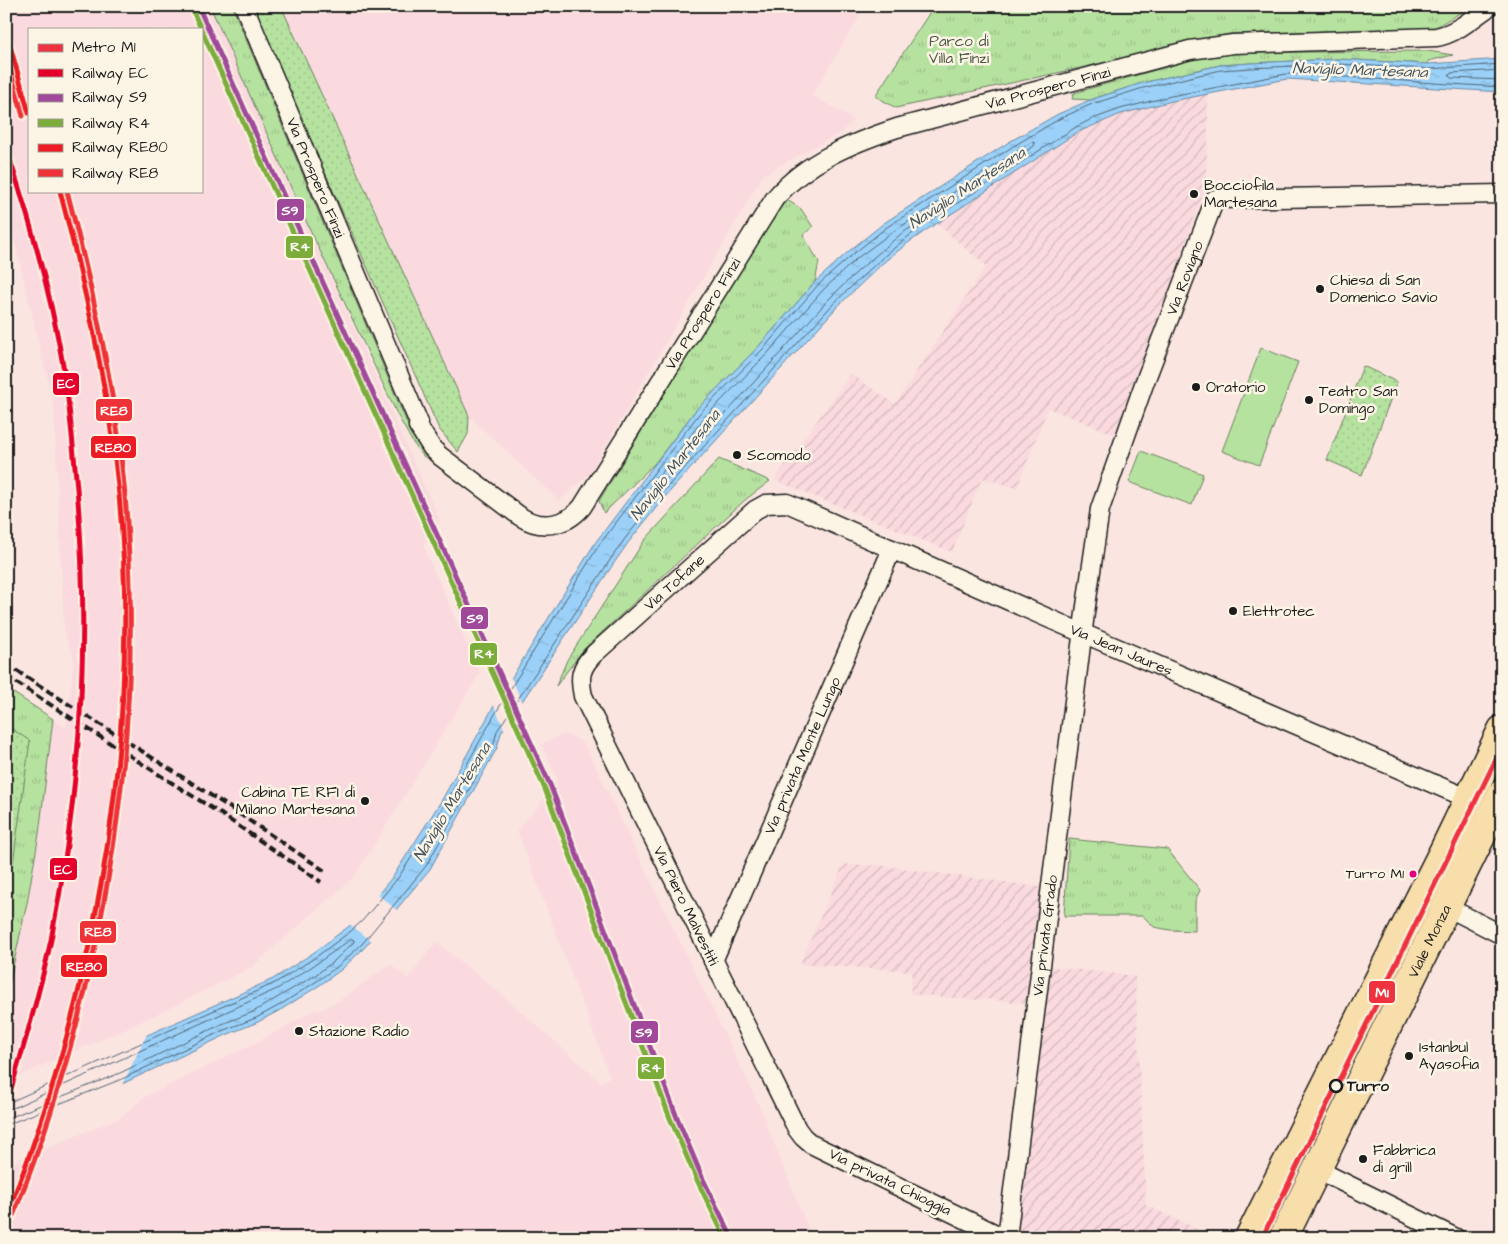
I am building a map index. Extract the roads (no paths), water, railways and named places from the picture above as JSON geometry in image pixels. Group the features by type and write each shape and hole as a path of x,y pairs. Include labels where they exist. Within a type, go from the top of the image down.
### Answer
{"main road":[{"name":"Viale Monza","path":"1248,1238 1502,730"},
{"name":"Viale Monza","path":"1283,1238 1502,794"},
{"path":"1290,1155 1316,1170"}],"street":[{"name":"Via Prospero Finzi","path":"244,6 408,396 419,423 418,426 432,448 448,464 521,517 531,523 555,524 571,518 582,507 776,198 796,178 833,153 859,141 897,128 1190,50 1233,44 1436,38 1453,32 1490,6"},
{"name":"Via Rovigno","path":"1083,633 1100,510 1141,393 1215,199 1502,194"},
{"name":"Via Jean Jaures","path":"774,503 787,503 1469,799"},
{"name":"Via Tofane","path":"582,672 586,662 594,654 755,510 766,504 774,503"},
{"name":"Via privata Monte Lungo","path":"713,961 892,549"},
{"name":"Via privata Grado","path":"1005,1238 1083,633"},
{"name":"Via Piero Malvestiti","path":"582,672 580,678 583,696 713,961 797,1129 803,1137"},
{"path":"1447,907 1502,935"},
{"name":"Via privata Chioggia","path":"803,1137 811,1144 1005,1238"},
{"path":"1316,1170 1456,1238"}],"water":[{"name":"Naviglio Martesana","path":"1338,59 1428,64 1502,59 1502,92 1287,79 1172,101 1121,114 1078,132 928,229 884,262 837,307 663,499 628,543 501,733 497,748 430,869 365,947 342,969 320,985 258,1022 124,1083 6,1131 6,1098 273,979 313,953 360,916 394,875 443,798 491,711 595,543 695,411 759,346 815,282 849,251 884,223 1009,142 1058,114 1090,100 1142,83 1220,65"}],"railway":[{"path":"6,664 226,805 328,873"},
{"path":"6,676 221,814 321,882"}],"metro line":[{"name":"M1","path":"1262,1238 1502,747"}],"rail line":[{"name":"S9","path":"198,6 551,787 676,1115 702,1177 732,1238"},
{"name":"R4","path":"192,9 201,28"},
{"name":"R4","path":"202,31 545,789 670,1118 725,1238"},
{"name":"RE80","path":"6,32 28,109"},
{"name":"RE8","path":"6,55 23,116"},
{"name":"EC","path":"6,148 39,255 58,337 65,378 80,527 83,645 81,705 76,764 62,881 41,982 6,1105"},
{"name":"RE80","path":"6,1215 21,1179 40,1123 77,998 106,856 122,711 125,639 124,567 115,456 96,342 60,192"},
{"name":"RE8","path":"12,1218 33,1163 64,1069 99,929 112,857 121,786 127,713 130,641 129,568 121,457 110,381 86,266 67,192"}],"place":[{"name":"Bocciofila Martesana","path":"1194,194"},
{"name":"Chiesa di San Domenico Savio","path":"1320,289"},
{"name":"Oratorio","path":"1196,387"},
{"name":"Teatro San Domingo","path":"1309,400"},
{"name":"Scomodo","path":"737,455"},
{"name":"Elettrotec","path":"1233,611"},
{"name":"Cabina TE RFI di Milano Martesana","path":"365,801"},
{"name":"Turro M1","path":"1413,874"},
{"name":"Stazione Radio","path":"299,1031"},
{"name":"Istanbul Ayasofia","path":"1409,1056"},
{"name":"Turro","path":"1336,1086"},
{"name":"Fabbrica di grill","path":"1363,1159"}],"park label":[{"name":"Parco di Villa Finzi","path":"959,50"}]}
